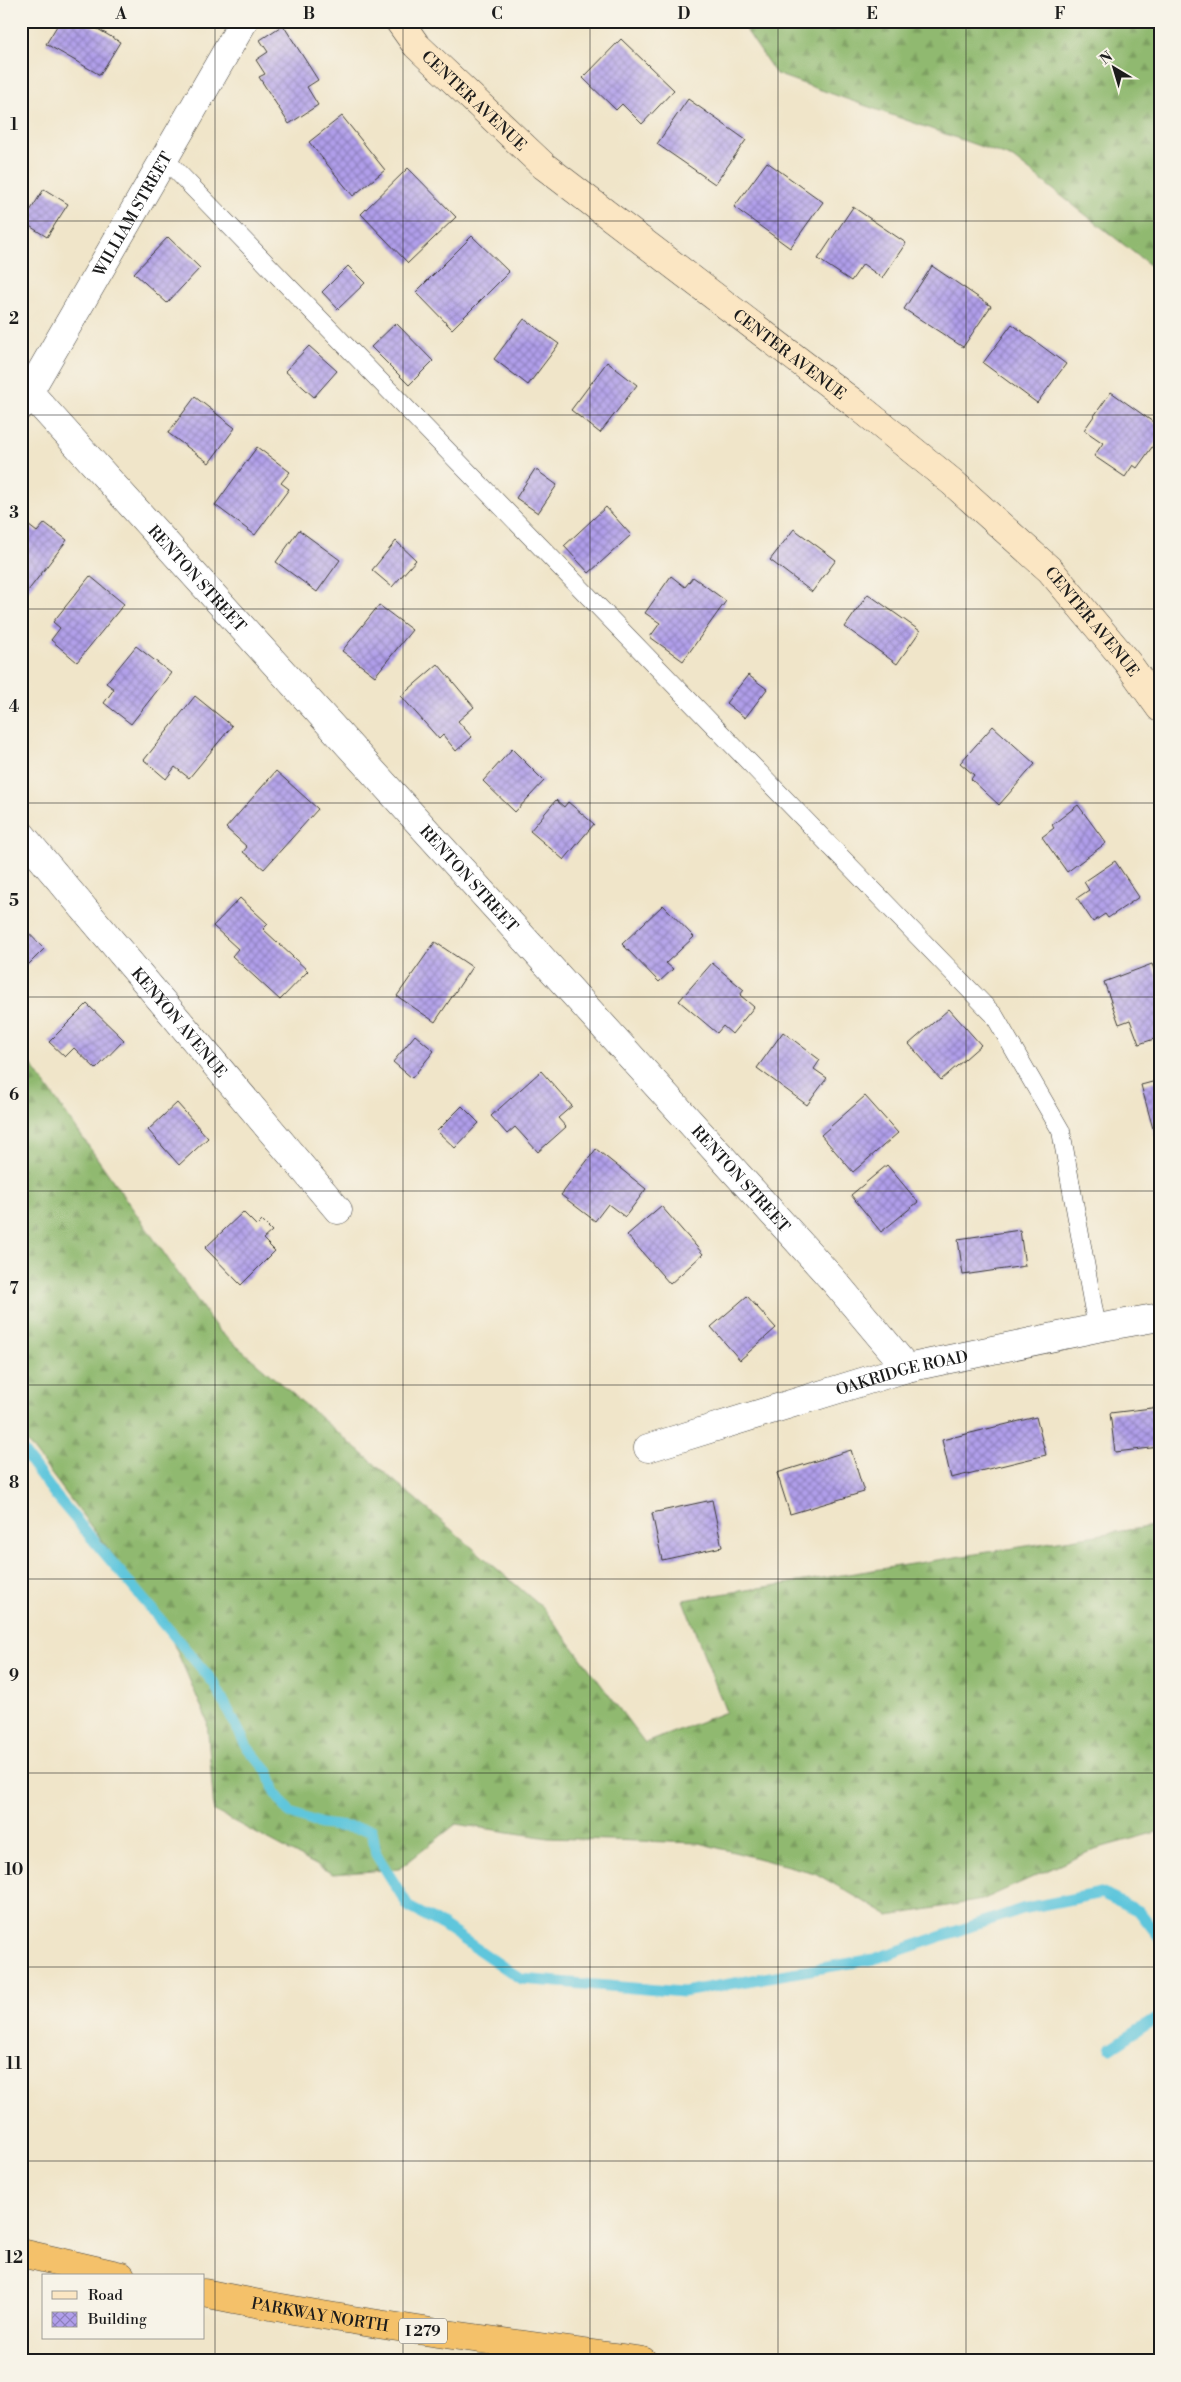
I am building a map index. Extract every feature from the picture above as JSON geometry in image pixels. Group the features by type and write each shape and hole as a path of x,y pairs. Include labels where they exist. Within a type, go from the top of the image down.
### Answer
{"highway":[{"path":"21,2253 112,2274"},
{"name":"PARKWAY NORTH","path":"205,2293 270,2307 449,2335 643,2361"}],"street":[{"name":"WILLIAM STREET","path":"25,399 244,21"},
{"name":"CENTER AVENUE","path":"398,21 416,45 544,166 858,406 952,482 1050,570 1127,662 1160,708"},
{"name":"RENTON STREET","path":"25,399 801,1244 908,1368"},
{"name":"KENYON AVENUE","path":"21,834 338,1210"},
{"name":"OAKRIDGE ROAD","path":"648,1448 908,1368 1097,1328 1160,1317"}],"lane":[{"path":"164,158 994,1015 1061,1131 1097,1328"}],"green space":[{"path":"740,21 1160,21 1160,273 1013,158 776,74"},
{"path":"21,1050 218,1330 544,1609 645,1743 726,1712 683,1600 1160,1525 1160,1831 1095,1849 982,1900 889,1916 815,1873 699,1843 548,1838 456,1824 399,1869 333,1874 214,1811 207,1720 165,1624 21,1434"}],"building":[{"path":"60,21 84,21 120,42 100,75 46,44"},
{"path":"283,25 318,80 307,87 318,105 289,124 259,77 265,74 256,60 268,52 260,40"},
{"path":"621,39 674,90 642,124 622,104 616,110 583,78"},
{"path":"688,99 746,140 715,184 657,144"},
{"path":"342,116 385,170 353,196 309,142"},
{"path":"767,162 823,202 790,248 734,207"},
{"path":"408,168 456,217 408,263 361,214"},
{"path":"44,189 68,204 47,237 23,222"},
{"path":"853,207 906,243 882,278 863,264 851,281 818,259"},
{"path":"472,236 509,272 452,329 416,292"},
{"path":"168,237 200,268 167,303 134,273"},
{"path":"348,266 365,283 338,309 322,292"},
{"path":"932,266 991,306 963,347 904,309"},
{"path":"524,319 559,344 528,385 494,359"},
{"path":"396,323 433,361 409,385 371,347"},
{"path":"1012,324 1066,364 1037,403 983,363"},
{"path":"309,346 337,371 314,397 285,371"},
{"path":"607,362 637,385 600,433 571,410"},
{"path":"1111,392 1160,427 1160,436 1137,468 1133,465 1125,477 1094,456 1103,443 1084,430"},
{"path":"195,397 235,428 209,463 168,433"},
{"path":"257,447 290,472 281,483 289,489 255,535 215,505"},
{"path":"535,469 557,485 538,513 516,498"},
{"path":"606,507 631,535 589,573 564,546"},
{"path":"24,522 37,532 45,523 67,540 21,600 21,526"},
{"path":"794,529 836,560 812,592 770,560"},
{"path":"299,530 340,560 317,592 276,562"},
{"path":"396,541 416,560 392,587 372,570"},
{"path":"90,576 124,604 77,662 51,640 60,628 53,622"},
{"path":"671,576 685,587 693,577 726,601 683,661 650,637 660,623 645,613"},
{"path":"868,594 920,631 897,664 845,627"},
{"path":"379,605 412,630 375,676 342,651"},
{"path":"136,646 171,673 131,724 104,703 114,689 106,683"},
{"path":"438,664 474,707 458,721 472,737 456,751 443,735 439,739 401,696"},
{"path":"748,675 767,689 745,718 726,703"},
{"path":"195,696 232,726 189,778 175,767 166,779 144,760"},
{"path":"993,726 1035,764 999,805 971,779 974,775 960,763"},
{"path":"512,749 544,781 515,812 483,781"},
{"path":"276,771 318,809 264,869 243,852 247,847 226,828"},
{"path":"556,800 564,807 568,802 594,824 564,860 530,831"},
{"path":"1078,805 1106,843 1067,872 1042,837 1054,828 1052,825"},
{"path":"1115,861 1139,897 1108,918 1105,914 1093,922 1077,898 1089,890 1084,882"},
{"path":"240,898 268,924 263,929 308,971 280,1000 232,956 238,949 213,926"},
{"path":"663,905 694,937 666,963 673,969 659,982 622,944"},
{"path":"21,925 44,949 28,965 21,957"},
{"path":"435,942 472,967 435,1022 397,996"},
{"path":"712,963 744,990 740,995 754,1007 732,1034 723,1026 717,1033 679,1001"},
{"path":"1152,964 1160,985 1160,1037 1139,1044 1130,1020 1119,1024 1104,982"},
{"path":"87,1004 124,1040 96,1069 74,1048 65,1057 49,1042"},
{"path":"949,1009 981,1045 941,1080 909,1044"},
{"path":"783,1032 820,1060 814,1069 827,1078 807,1105 757,1068"},
{"path":"415,1035 434,1051 412,1078 393,1062"},
{"path":"541,1071 572,1106 558,1118 566,1127 538,1152 515,1127 507,1134 491,1116"},
{"path":"1160,1080 1160,1135 1155,1136 1141,1085"},
{"path":"865,1096 898,1133 853,1172 821,1135"},
{"path":"177,1103 208,1138 179,1165 148,1130"},
{"path":"462,1106 479,1123 455,1148 437,1131"},
{"path":"596,1149 646,1189 625,1217 608,1204 595,1221 561,1195"},
{"path":"887,1165 918,1202 881,1232 851,1195"},
{"path":"661,1206 703,1254 670,1284 627,1235"},
{"path":"243,1212 257,1226 262,1221 272,1231 263,1239 275,1251 241,1285 205,1248"},
{"path":"1020,1230 1025,1266 963,1275 958,1239"},
{"path":"747,1296 776,1328 740,1360 711,1327"},
{"path":"1160,1407 1160,1447 1115,1452 1110,1413"},
{"path":"1036,1417 1046,1455 951,1478 942,1440"},
{"path":"851,1450 864,1492 790,1514 777,1473"},
{"path":"712,1500 722,1547 662,1560 652,1513"}],"waterway":[{"path":"21,1449 56,1496 214,1683 247,1747 269,1773 275,1793 290,1813 321,1824 372,1830 376,1854 409,1907 441,1924 521,1979 683,1992 874,1959 1022,1909 1101,1893 1139,1911 1160,1938"},
{"path":"1111,2048 1160,2016"}]}
